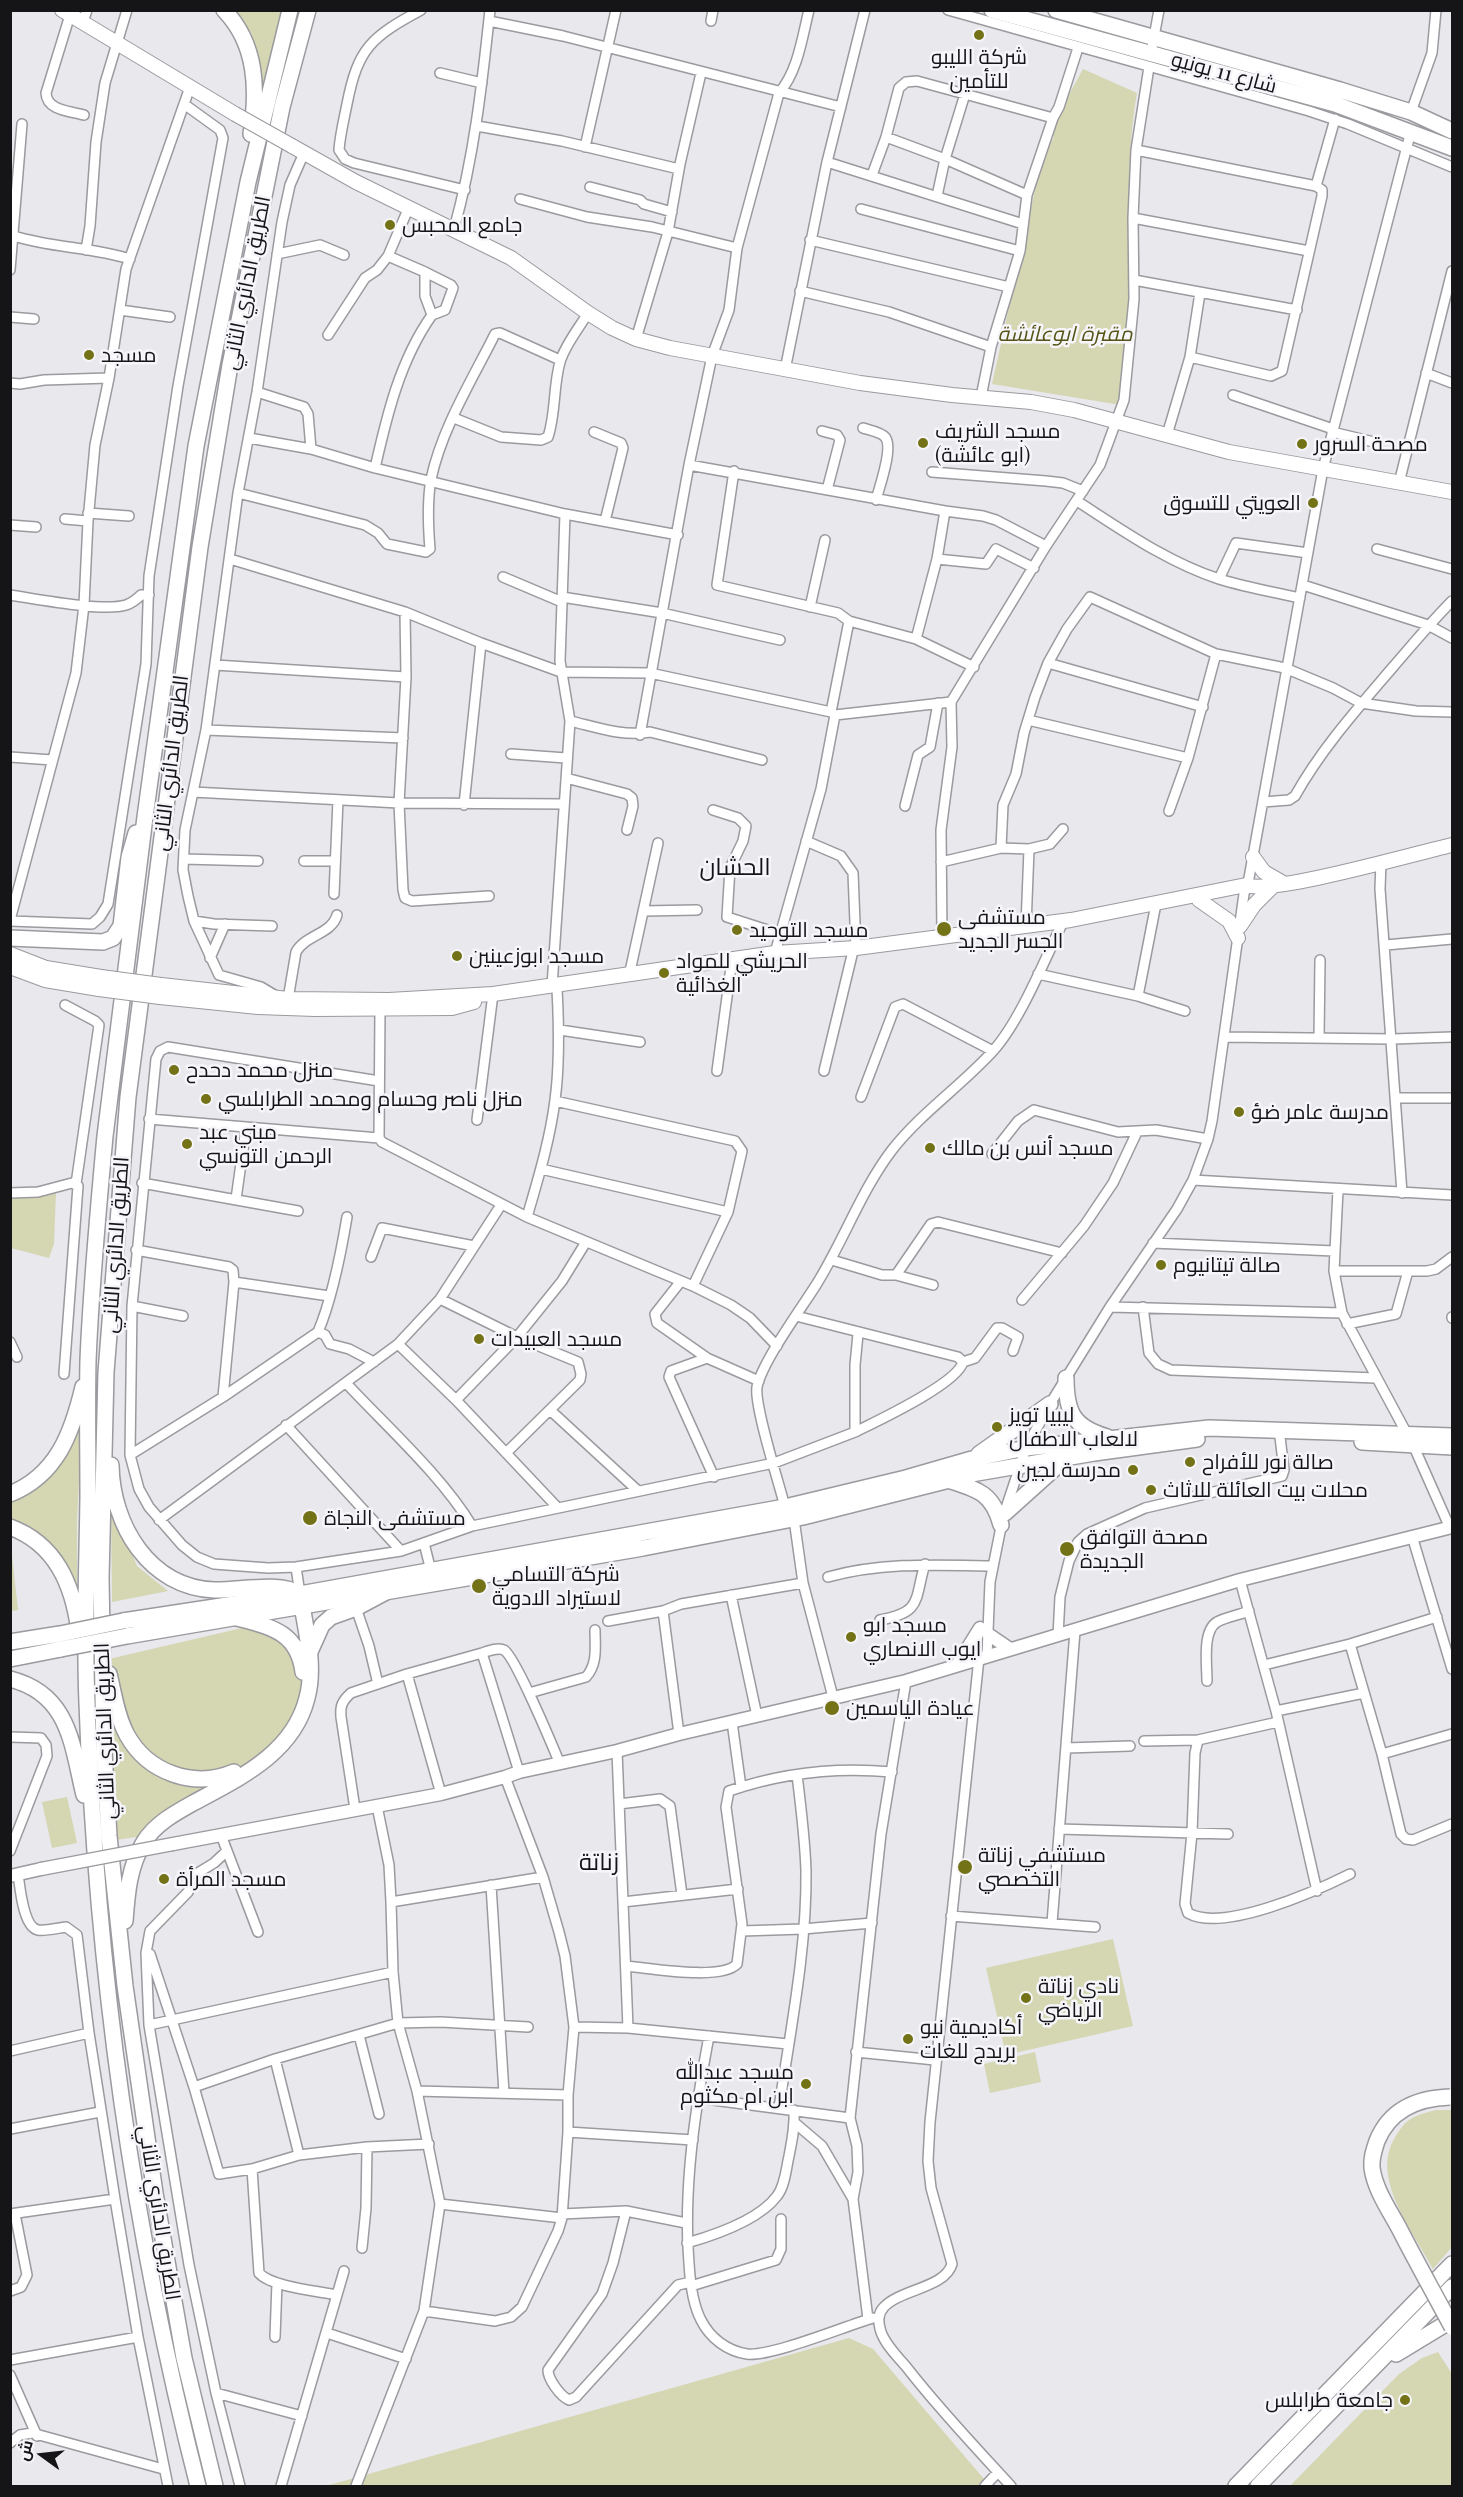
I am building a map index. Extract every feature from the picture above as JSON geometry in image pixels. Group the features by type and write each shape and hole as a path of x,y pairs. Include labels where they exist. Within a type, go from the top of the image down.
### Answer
{"main road":[{"path":"224,10 245,39 253,64 252,123 241,192 238,236"},
{"name":"الطريق الدائري الثاني","path":"198,2487 169,2362 134,2175 114,2038 93,1824 86,1700 88,1364 105,1136 145,817 195,458 209,373 248,182 290,10"},
{"name":"الطريق الدائري الثاني","path":"215,2487 184,2358 144,2126 122,1957 106,1788 102,1520 106,1372 128,1097 200,547 230,365 282,107 308,10"},
{"path":"282,107 306,46 317,10"},
{"name":"شارع 11 يونيو","path":"992,10 1335,104 1452,148"},
{"name":"شارع 11 يونيو","path":"1056,10 1151,53 1411,112 1452,131"},
{"path":"75,14 190,87 298,150 534,272 588,313 636,339 785,370 883,386 1031,402 1117,420 1229,452 1452,492"},
{"path":"10,938 103,942 113,938 121,926 129,857 134,836 145,817"},
{"path":"555,987 731,967 1102,915 1280,885 1452,845"},
{"path":"1253,857 1264,872 1280,885"},
{"path":"1199,900 1229,921 1239,932 1254,905 1280,885"},
{"path":"161,991 284,999 389,1000 491,996 775,953 854,950 942,937 1062,924 1155,909 1248,889"},
{"path":"10,954 46,968 100,983"},
{"path":"10,967 45,980 100,983 272,1008 380,1010 452,1008 491,996"},
{"path":"10,1494 40,1476 67,1442 75,1421 88,1364"},
{"path":"106,1372 111,1416 111,1469 119,1514 130,1539 147,1560 165,1575 188,1586 213,1590 284,1588 301,1600 310,1676 308,1697 294,1728 283,1743 253,1770 170,1815 142,1844 130,1874 122,1957"},
{"path":"1066,1378 1066,1401 1072,1415 1081,1426 1110,1438"},
{"path":"972,1459 1050,1404"},
{"path":"10,1659 61,1642 125,1628 301,1600 387,1592 644,1548 790,1513 972,1459 1026,1448 1209,1428 1411,1441 1452,1447"},
{"path":"125,1628 237,1618 301,1600 431,1571 790,1513 1068,1457 1192,1440 1280,1437 1411,1441 1452,1436"},
{"path":"951,1481 981,1492 1003,1519 1068,1457"},
{"path":"10,1527 38,1541 54,1557 66,1578 77,1617 86,1700"},
{"path":"309,1653 322,1625 331,1617 356,1608 387,1592"},
{"path":"102,1633 120,1721 136,1750 164,1771 188,1779 204,1780 223,1777 242,1769 263,1754 288,1725 301,1695 303,1675 301,1662 297,1649 290,1640 271,1628 237,1618"},
{"path":"10,1642 61,1642"},
{"path":"10,1679 36,1690 48,1700 65,1721 72,1736 93,1824"},
{"path":"1451,2097 1421,2100 1401,2109 1386,2123 1378,2138 1373,2152 1372,2166 1379,2191 1452,2328"},
{"path":"1236,2487 1452,2264"},
{"path":"1261,2485 1452,2287"},
{"path":"1380,2363 1452,2320"}],"street":[{"path":"86,250 96,142 105,83 119,43 127,10"},
{"path":"421,10 382,32 361,56 351,83 339,150 345,159 354,163 465,190"},
{"path":"454,229 465,190 477,126 490,10"},
{"path":"585,147 616,10"},
{"path":"711,21 713,10"},
{"path":"640,735 689,465 712,356 729,310 737,248 779,93 787,83 793,69 809,10"},
{"path":"785,370 827,162 865,10"},
{"path":"948,10 1078,48 1151,53 1264,98 1335,120 1407,147 1452,167"},
{"path":"942,937 941,830 952,747 951,702 1046,546 1100,465 1124,400 1134,280 1133,218 1136,150 1159,10"},
{"path":"1411,112 1432,53 1436,10"},
{"path":"75,14 46,93 54,107 84,115"},
{"path":"489,21 524,27 841,107"},
{"path":"981,397 991,347 1020,251 1027,195 1078,48"},
{"path":"440,73 482,83"},
{"path":"636,339 668,232 679,169 701,73"},
{"path":"872,175 886,137 899,88 906,82 917,81 1053,118"},
{"path":"184,104 220,130 223,138 178,386 149,576 146,664 108,904 100,917 92,924 10,921 13,897 70,703 76,673 84,605 88,517 95,445 130,259 184,104 190,87"},
{"path":"937,196 945,159 965,94"},
{"path":"1316,186 1335,120"},
{"path":"10,270 14,236 15,163 22,124"},
{"path":"477,126 585,147 679,169"},
{"path":"1011,2487 926,2392 886,2341 880,2330 879,2316 883,2308 901,2295 939,2280 948,2272 952,2264 935,2206 928,2160 951,1916 979,1658 992,1566 1003,1519 1026,1448 1050,1404 1110,1307 1177,1209 1193,1180 1208,1139 1239,932 1323,469 1411,131"},
{"path":"886,137 945,159 1027,195"},
{"path":"298,150 277,254 257,392 238,493 206,730 185,830 183,870 194,921 210,958 221,976 261,987 284,999 299,946 333,926 337,915"},
{"path":"1136,150 1316,186 1322,190 1282,370 1270,376 1190,357"},
{"path":"827,162 1023,224"},
{"path":"590,187 640,200 644,204 672,212"},
{"path":"520,199 587,217 640,225 737,248"},
{"path":"328,335 365,278 377,270 388,256 409,207"},
{"path":"861,209 1020,251"},
{"path":"1133,218 1309,251"},
{"path":"14,236 40,244 112,253 130,259"},
{"path":"810,240 1009,287"},
{"path":"277,254 320,245 344,255"},
{"path":"375,468 391,397 423,327 432,315 444,310 453,288 425,272 388,256"},
{"path":"1399,483 1426,373 1448,305 1452,271"},
{"path":"425,272 425,296 432,315"},
{"path":"1134,280 1297,310"},
{"path":"800,291 889,312 991,347"},
{"path":"1167,435 1190,357 1200,293"},
{"path":"120,310 170,317"},
{"path":"454,418 493,435 545,440 553,422 556,382 561,360 588,313"},
{"path":"10,317 34,319"},
{"path":"238,493 365,525 378,533 387,544 426,552 430,549 427,516 431,481 437,456 498,333 561,360"},
{"path":"1426,373 1452,383"},
{"path":"10,383 109,378"},
{"path":"257,392 304,407 308,414 310,449"},
{"path":"1233,395 1332,431 1378,443"},
{"path":"863,428 885,436 887,441 885,466 876,500"},
{"path":"822,431 837,435 840,440 827,490"},
{"path":"594,432 621,443 623,448 605,521"},
{"path":"249,438 310,449 375,468 565,513 678,535"},
{"path":"689,465 734,471 945,512 983,516 996,520 1046,546"},
{"path":"734,471 717,585 838,613 849,621 916,639 974,667"},
{"path":"932,472 1064,483 1083,491"},
{"path":"1077,501 1151,548 1219,579 1300,598"},
{"path":"916,639 937,559 945,512"},
{"path":"527,1217 541,1169 555,1101 560,1030 555,987 566,758 570,721 561,672 565,513"},
{"path":"65,519 129,516"},
{"path":"10,525 36,527"},
{"path":"810,607 825,540"},
{"path":"1219,579 1236,543 1308,553"},
{"path":"937,559 986,564 996,549 1034,568"},
{"path":"1377,549 1452,569"},
{"path":"230,559 405,612 561,672 650,673 833,713 951,702"},
{"path":"503,577 562,600 662,614 780,640"},
{"path":"1303,585 1428,625 1452,638"},
{"path":"10,595 84,605 123,606 130,604 141,595 149,595"},
{"path":"1001,848 1003,805 1016,774 1028,720 1048,663 1067,629 1090,597 1216,654 1286,668 1333,688 1360,703 1416,711 1452,712"},
{"path":"1263,802 1289,801 1295,796 1326,746 1360,703 1452,601"},
{"path":"405,612 406,677 399,803 405,898 412,901 489,896"},
{"path":"775,953 821,789 849,621"},
{"path":"464,805 481,643"},
{"path":"1169,811 1188,758 1216,654"},
{"path":"1048,663 1203,707"},
{"path":"215,665 406,677"},
{"path":"905,806 918,755 930,747 938,704"},
{"path":"1028,720 1188,758"},
{"path":"570,721 625,734 640,735 650,732 762,760"},
{"path":"206,730 403,738"},
{"path":"511,754 566,758"},
{"path":"10,756 52,760"},
{"path":"566,778 627,794 632,798 633,806 627,830"},
{"path":"193,792 399,803 564,804"},
{"path":"334,894 338,800"},
{"path":"713,810 738,818 746,826 743,841 730,868 727,917 780,934"},
{"path":"941,862 1001,848 1029,849 1050,844 1063,829"},
{"path":"806,841 841,856 853,873 854,950 824,1071"},
{"path":"629,976 658,843"},
{"path":"1026,926 1029,849"},
{"path":"184,860 258,861"},
{"path":"304,861 334,861"},
{"path":"1381,862 1380,889 1393,1039 1402,1193"},
{"path":"1138,996 1155,909"},
{"path":"643,911 697,910"},
{"path":"194,921 272,926"},
{"path":"210,958 225,924"},
{"path":"833,1697 803,1583 790,1513 758,1400 759,1381 777,1346 832,1260 877,1173 891,1151 904,1135 993,1051 1038,974 1062,924"},
{"path":"1386,945 1452,939"},
{"path":"1319,1038 1320,960"},
{"path":"717,1071 731,967"},
{"path":"1038,974 1138,996 1185,1011"},
{"path":"477,1120 491,996"},
{"path":"861,1097 895,1007 899,1005 903,1004 993,1051"},
{"path":"64,1374 78,1186 76,1184 99,1025 65,1005"},
{"path":"380,1010 379,1138 386,1146 527,1217 693,1286 731,1305 750,1318 777,1346"},
{"path":"560,1030 640,1042"},
{"path":"1224,1037 1393,1039 1452,1037"},
{"path":"379,1081 168,1047 160,1051 156,1059 142,1183 132,1305 130,1455 139,1489 159,1520 182,1545 198,1557 214,1564 268,1569 401,1551 472,1526 774,1463 855,1432 937,1387 956,1374 963,1362 975,1358 997,1328 1002,1328 1018,1337 1013,1351"},
{"path":"1397,1098 1452,1098"},
{"path":"555,1101 735,1142 742,1151 728,1212 693,1286"},
{"path":"992,1154 1018,1121 1034,1110 1118,1132 1156,1131 1208,1139"},
{"path":"149,1119 379,1138"},
{"path":"236,1199 246,1128"},
{"path":"1022,1300 1062,1253 1113,1183 1137,1132"},
{"path":"541,1169 728,1212"},
{"path":"1193,1180 1452,1195"},
{"path":"10,1193 38,1192 72,1182 76,1184"},
{"path":"142,1183 298,1211"},
{"path":"10,1892 16,1879 41,1869 441,1794 505,1778 519,1772 617,1751 679,1734 906,1681 1240,1580 1451,1528 1411,1441 1342,1313 1334,1271 1338,1190"},
{"path":"159,1520 398,1344 440,1299 501,1204"},
{"path":"130,1455 223,1397 318,1332 325,1315 342,1248 347,1217"},
{"path":"896,1275 931,1224 938,1222 1062,1253"},
{"path":"371,1257 382,1228 474,1246"},
{"path":"456,1400 517,1337 562,1281 586,1242"},
{"path":"1153,1243 1334,1251"},
{"path":"136,1250 229,1267 233,1270 234,1282 223,1397"},
{"path":"1334,1271 1436,1269 1452,1257"},
{"path":"832,1260 882,1275 896,1275 933,1286"},
{"path":"1347,1324 1396,1314 1408,1271"},
{"path":"681,1281 655,1314 655,1319 660,1326 707,1358 759,1381"},
{"path":"234,1282 329,1296"},
{"path":"440,1299 517,1337 578,1362 580,1380 506,1453"},
{"path":"132,1305 183,1316"},
{"path":"1110,1307 1342,1313"},
{"path":"1143,1307 1149,1353 1158,1364 1171,1370 1375,1378"},
{"path":"796,1316 858,1334 958,1358 963,1362"},
{"path":"318,1332 325,1335 330,1344 349,1348 374,1362"},
{"path":"855,1432 855,1365 858,1334"},
{"path":"10,1342 17,1357"},
{"path":"398,1344 456,1400 558,1507"},
{"path":"707,1358 671,1371 669,1377 714,1477"},
{"path":"346,1383 434,1477 462,1510 472,1526"},
{"path":"550,1410 636,1490"},
{"path":"286,1425 401,1551"},
{"path":"1058,1636 1060,1597 1069,1561 1078,1542 1087,1534 1145,1508 1282,1476 1284,1470 1280,1437"},
{"path":"1412,1536 1452,1669"},
{"path":"424,1543 431,1571"},
{"path":"828,1577 880,1566 925,1564 992,1566"},
{"path":"880,1620 901,1616 911,1610 917,1599 925,1564"},
{"path":"296,1567 301,1600"},
{"path":"1240,1580 1276,1711 1317,1891"},
{"path":"608,1621 663,1611 681,1604 803,1583"},
{"path":"731,1595 757,1716"},
{"path":"356,1608 369,1646 378,1684"},
{"path":"663,1611 679,1734"},
{"path":"1207,1681 1208,1635 1211,1627 1218,1622 1249,1611"},
{"path":"1264,1665 1350,1644 1437,1617"},
{"path":"529,1693 586,1677 592,1670 595,1658 595,1630"},
{"path":"984,1631 1010,1649"},
{"path":"979,1658 984,1631"},
{"path":"956,1666 984,1631"},
{"path":"1052,1923 1075,1631"},
{"path":"1350,1644 1382,1754 1401,1834 1406,1839 1413,1839 1452,1824"},
{"path":"355,1809 340,1707 351,1693 407,1674 499,1649 507,1652 529,1693 560,1764"},
{"path":"482,1653 519,1772"},
{"path":"407,1674 441,1794"},
{"path":"868,2319 853,2199 858,2172 857,2146 850,2118 881,1834 906,1681"},
{"path":"1276,1711 1364,1693"},
{"path":"732,1722 741,1786"},
{"path":"1144,1741 1198,1740 1278,1722"},
{"path":"1382,1754 1452,1734"},
{"path":"10,1737 41,1738 47,1751 42,1770 10,1851"},
{"path":"1198,1740 1195,1753 1192,1833 1185,1904 1188,1913 1196,1917 1222,1917 1252,1913 1317,1891 1350,1874"},
{"path":"1065,1748 1130,1746"},
{"path":"617,1751 628,2028"},
{"path":"626,1966 710,1973 730,1970 737,1964 740,1957 741,1931 738,1889 726,1807 729,1791 741,1786 797,1775 841,1769 892,1772"},
{"path":"778,2108 789,2043 803,1929 806,1873 804,1829 797,1775"},
{"path":"424,2311 495,2321 507,2319 518,2312 552,2249 562,2216 574,2027 565,1956 543,1877 505,1778"},
{"path":"619,1804 660,1799 670,1806 682,1895"},
{"path":"356,2487 424,2311 440,2204 417,2091 398,2023 393,1972 389,1865 377,1806"},
{"path":"1059,1829 1228,1834"},
{"path":"221,1835 258,1932"},
{"path":"227,1851 214,1863 196,1874 188,1892 150,1931 147,1947 149,2025 189,2265 216,2393 240,2487"},
{"path":"391,1902 543,1877"},
{"path":"16,1879 30,1926 40,1930 66,1927 77,1935 100,2112 138,2337 168,2487"},
{"path":"491,1885 504,2093"},
{"path":"623,1902 738,1889"},
{"path":"951,1916 1095,1927"},
{"path":"741,1931 872,1923"},
{"path":"147,1947 173,2019 219,2174 252,2169 299,2155 367,2147 429,2144"},
{"path":"149,2025 393,1972"},
{"path":"194,2086 275,2059 398,2023 441,2022 528,2027"},
{"path":"574,2027 628,2028 789,2043"},
{"path":"10,2051 88,2033"},
{"path":"359,2035 379,2114"},
{"path":"710,2036 698,2098 686,2223 691,2284 697,2313 705,2327 723,2345 746,2354 764,2353 879,2316"},
{"path":"856,2052 936,2060"},
{"path":"275,2059 299,2155"},
{"path":"417,2091 568,2095"},
{"path":"698,2098 850,2118"},
{"path":"687,2243 731,2228 777,2196 788,2168 795,2123 794,2110"},
{"path":"10,2129 100,2112"},
{"path":"795,2123 822,2146 853,2199"},
{"path":"568,2132 693,2140"},
{"path":"362,2248 366,2208 367,2147"},
{"path":"252,2169 258,2270 262,2277 277,2283 337,2295"},
{"path":"10,2291 21,2287 27,2279 13,2214 115,2199"},
{"path":"440,2204 562,2216 626,2211 686,2223"},
{"path":"626,2211 613,2263 602,2294 548,2370 564,2398 570,2400 576,2397 678,2285 691,2284 776,2260 781,2249 781,2219"},
{"path":"281,2487 344,2271"},
{"path":"275,2337 277,2283"},
{"path":"327,2333 406,2360"},
{"path":"10,2360 138,2337"},
{"path":"10,2375 37,2436"},
{"path":"216,2393 302,2416"},
{"path":"10,2443 24,2434 32,2433 163,2469"},
{"path":"985,2487 998,2472"}],"green space":[{"path":"231,11 284,11 261,107 252,34"},
{"name":"مقبرة ابوعائشة","path":"1083,69 1137,93 1129,170 1129,313 1121,405 992,384 1041,163 1054,137 1048,133"},
{"path":"56,1193 54,1244 49,1258 11,1248 10,1197"},
{"path":"84,1395 77,1519 77,1617 66,1578 11,1527 10,1493 40,1477"},
{"path":"111,1504 137,1566 168,1591 112,1602"},
{"path":"11,1546 18,1610 10,1611"},
{"path":"259,1624 280,1632 303,1678 296,1711 288,1725 263,1754 224,1777 149,1835 116,1840 109,1836 109,1659"},
{"path":"67,1797 77,1843 52,1848 42,1802"},
{"path":"1113,1939 1133,2026 1006,2055 986,1968"},
{"path":"1035,2052 1041,2082 990,2093 984,2064"},
{"path":"1436,2110 1452,2110 1452,2247 1433,2269 1406,2223 1391,2190 1388,2157 1393,2141 1410,2119"},
{"path":"849,2338 873,2349 990,2486 326,2486"},
{"name":"جامعة طرابلس","path":"1438,2352 1452,2374 1452,2486 1290,2486 1399,2374 1422,2358"}],"place":[{"name":"شركة الليبو للتأمين","path":"979,35"},
{"name":"جامع المحبس","path":"390,225"},
{"name":"مسجد","path":"89,355"},
{"name":"مسجد الشريف (ابو عائشة)","path":"923,443"},
{"name":"مصحة السرور","path":"1302,444"},
{"name":"العويتي للتسوق","path":"1313,503"},
{"name":"مستشفى الجسر الجديد","path":"944,929"},
{"name":"مسجد التوحيد","path":"737,930"},
{"name":"مسجد ابوزعينين","path":"457,956"},
{"name":"الحريشي للمواد الغذائية","path":"664,973"},
{"name":"منزل محمد دحدح","path":"174,1070"},
{"name":"منزل ناصر وحسام ومحمد الطرابلسي","path":"206,1099"},
{"name":"مدرسة عامر ضؤ","path":"1239,1112"},
{"name":"مبني عبد الرحمن التونسي","path":"187,1144"},
{"name":"مسجد أنس بن مالك","path":"930,1148"},
{"name":"صالة تيتانيوم","path":"1161,1265"},
{"name":"مسجد العبيدات","path":"479,1339"},
{"name":"ليبيا تويز لالعاب الاطفال","path":"997,1427"},
{"name":"صالة نور للأفراح","path":"1190,1462"},
{"name":"مدرسة لجين","path":"1133,1470"},
{"name":"محلات بيت العائلة للاثاث","path":"1151,1490"},
{"name":"مستشفى النجاة","path":"310,1518"},
{"name":"مصحة التوافق الجديدة","path":"1067,1549"},
{"name":"شركة التسامي لاستيراد الادوية","path":"479,1586"},
{"name":"مسجد ابو ايوب الانصاري","path":"851,1637"},
{"name":"عيادة الياسمين","path":"832,1708"},
{"name":"مستشفي زناتة التخصصي","path":"965,1867"},
{"name":"مسجد المرأة","path":"164,1879"},
{"name":"نادي زناتة الرياضي","path":"1026,1998"},
{"name":"أكاديمية نيو بريدج للغات","path":"908,2039"},
{"name":"مسجد عبدالله ابن ام مكثوم","path":"806,2084"},
{"name":"جامعة طرابلس","path":"1405,2400"}],"district":[{"name":"الحشان","path":"735,868"},
{"name":"زناتة","path":"599,1863"}]}
